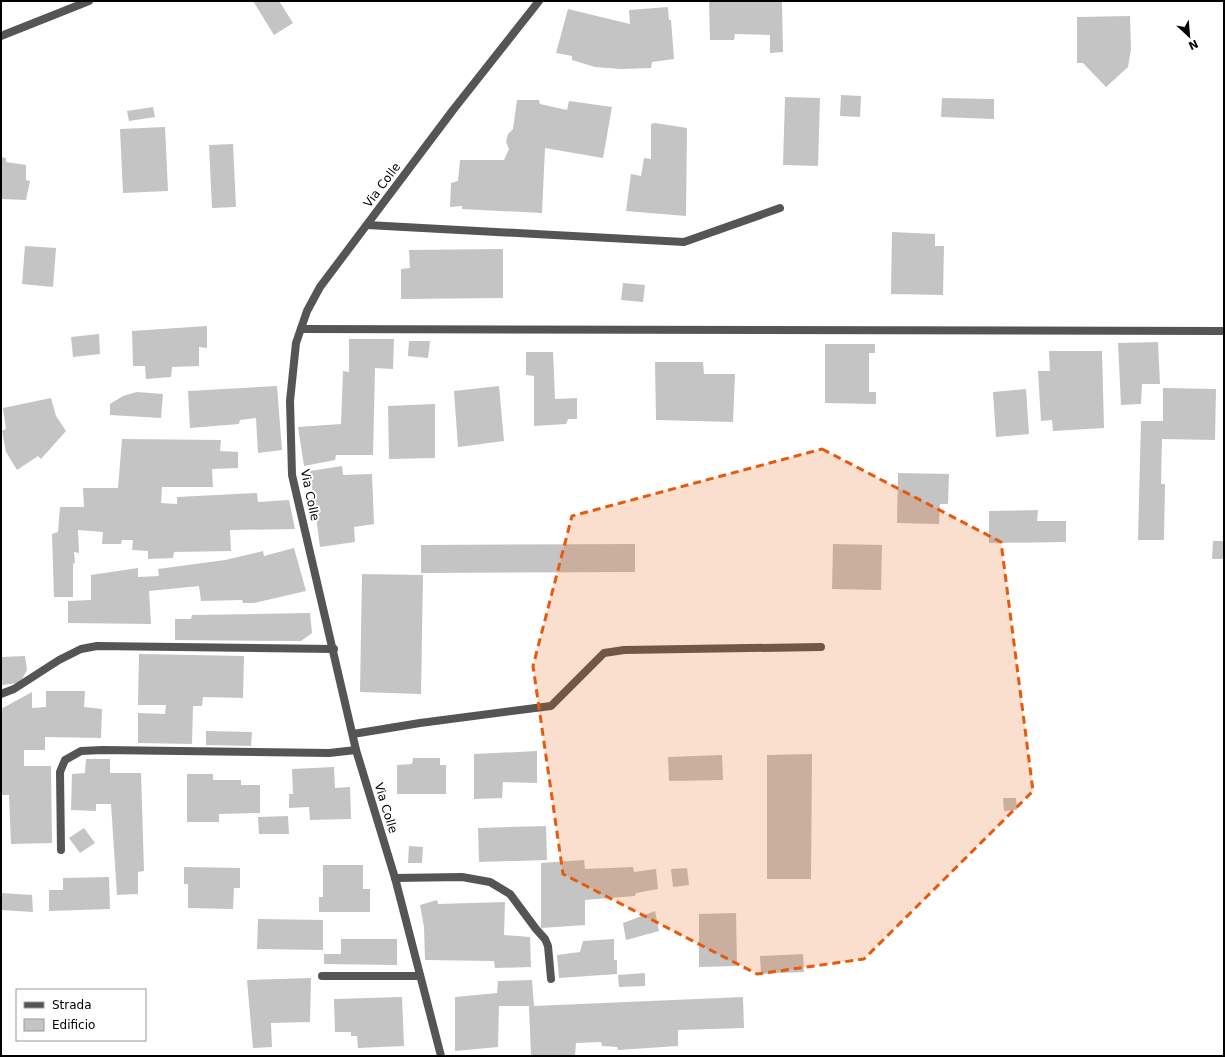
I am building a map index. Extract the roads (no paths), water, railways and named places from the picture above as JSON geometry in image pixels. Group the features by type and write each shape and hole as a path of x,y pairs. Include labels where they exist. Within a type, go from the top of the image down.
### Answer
{"street":[{"path":"1,36 89,1"},
{"name":"Via Colle","path":"441,1056 395,878 356,750 334,649 292,475 290,401 296,343 307,311 320,288 453,110 539,1"},
{"path":"367,225 684,242 780,208"},
{"path":"301,329 1224,331"},
{"path":"1,694 14,689 59,660 81,649 97,646 334,649"},
{"path":"353,734 420,723 551,706 604,653 624,650 821,647"},
{"path":"61,850 60,772 65,760 81,751 329,753 356,750"},
{"path":"395,878 462,877 490,882 510,894 545,939 548,946 551,979"},
{"path":"322,976 420,976"}]}
